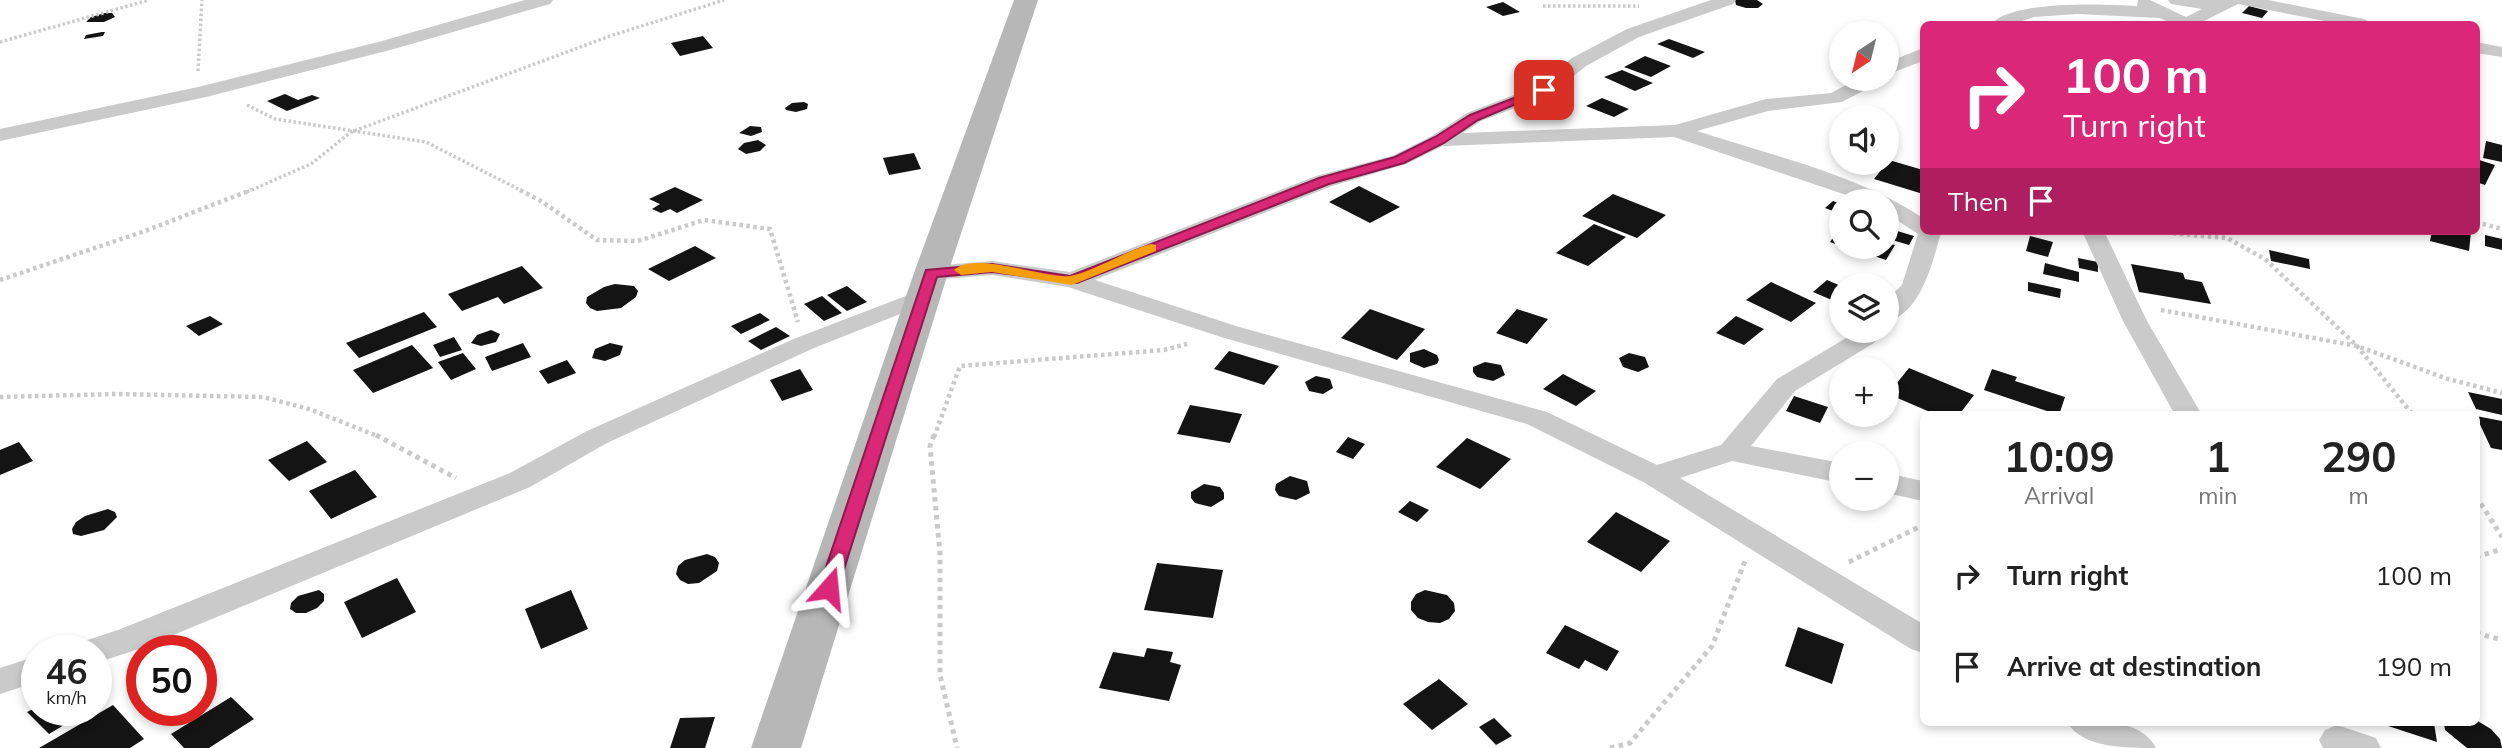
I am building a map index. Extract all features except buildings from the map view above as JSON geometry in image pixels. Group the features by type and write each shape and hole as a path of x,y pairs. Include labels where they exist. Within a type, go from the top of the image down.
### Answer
{"main road":[{"path":"776,748 928,284 1026,0"}],"street":[{"path":"0,135 199,93 388,45 544,0"},
{"path":"1072,280 1324,181 1399,160 1439,140 1474,117 1544,90 1579,62 1633,33 1727,0"},
{"path":"2137,0 2179,21"},
{"path":"2177,0 2227,4"},
{"path":"2242,0 2349,21"},
{"path":"2192,21 2227,4"},
{"path":"2008,21 2032,12 2069,7 2160,13"},
{"path":"2480,48 2502,52"},
{"path":"1899,64 1920,55"},
{"path":"1439,140 1676,131 1766,105 1835,98 1848,91"},
{"path":"1676,131 1853,189"},
{"path":"1899,212 1920,225"},
{"path":"1899,302 1913,287 1928,235"},
{"path":"2095,235 2135,321 2187,411"},
{"path":"112,645 520,480 597,437 928,284 992,268 1072,280 1230,332 1537,418 1655,477 1920,638"},
{"path":"1731,452 1786,385 1857,343"},
{"path":"1655,477 1731,452 1829,471"},
{"path":"1899,486 1920,490"},
{"path":"0,681 21,674"},
{"path":"2091,726 2138,748"}],"path":[{"path":"0,42 149,0"},
{"path":"202,0 198,46 199,93 254,107 275,119 426,142 541,201 597,240 638,241 704,219 770,229 805,343"},
{"path":"0,280 138,236 298,172 336,150 351,132 610,36 724,0"},
{"path":"1543,6 1639,6 1696,11"},
{"path":"2480,223 2502,229"},
{"path":"2192,235 2227,238 2265,260 2357,346 2410,411"},
{"path":"2135,321 2155,309 2357,346 2448,379 2502,393"},
{"path":"957,748 940,676 940,554 930,446 960,366 1164,350 1230,332"},
{"path":"0,397 87,393 231,396 284,401 360,426 424,458 484,494"},
{"path":"2480,502 2502,537"},
{"path":"1817,577 1920,526"},
{"path":"1611,748 1630,743 1712,646 1754,538"},
{"path":"2480,556 2502,549"},
{"path":"2480,633 2502,640"}],"slow traffic":[{"path":"961,270 992,268 1072,280 1151,248"}],"route":[{"path":"829,588 931,273 992,268 1072,280 1324,181 1399,160 1439,140 1474,117 1544,90"}]}
